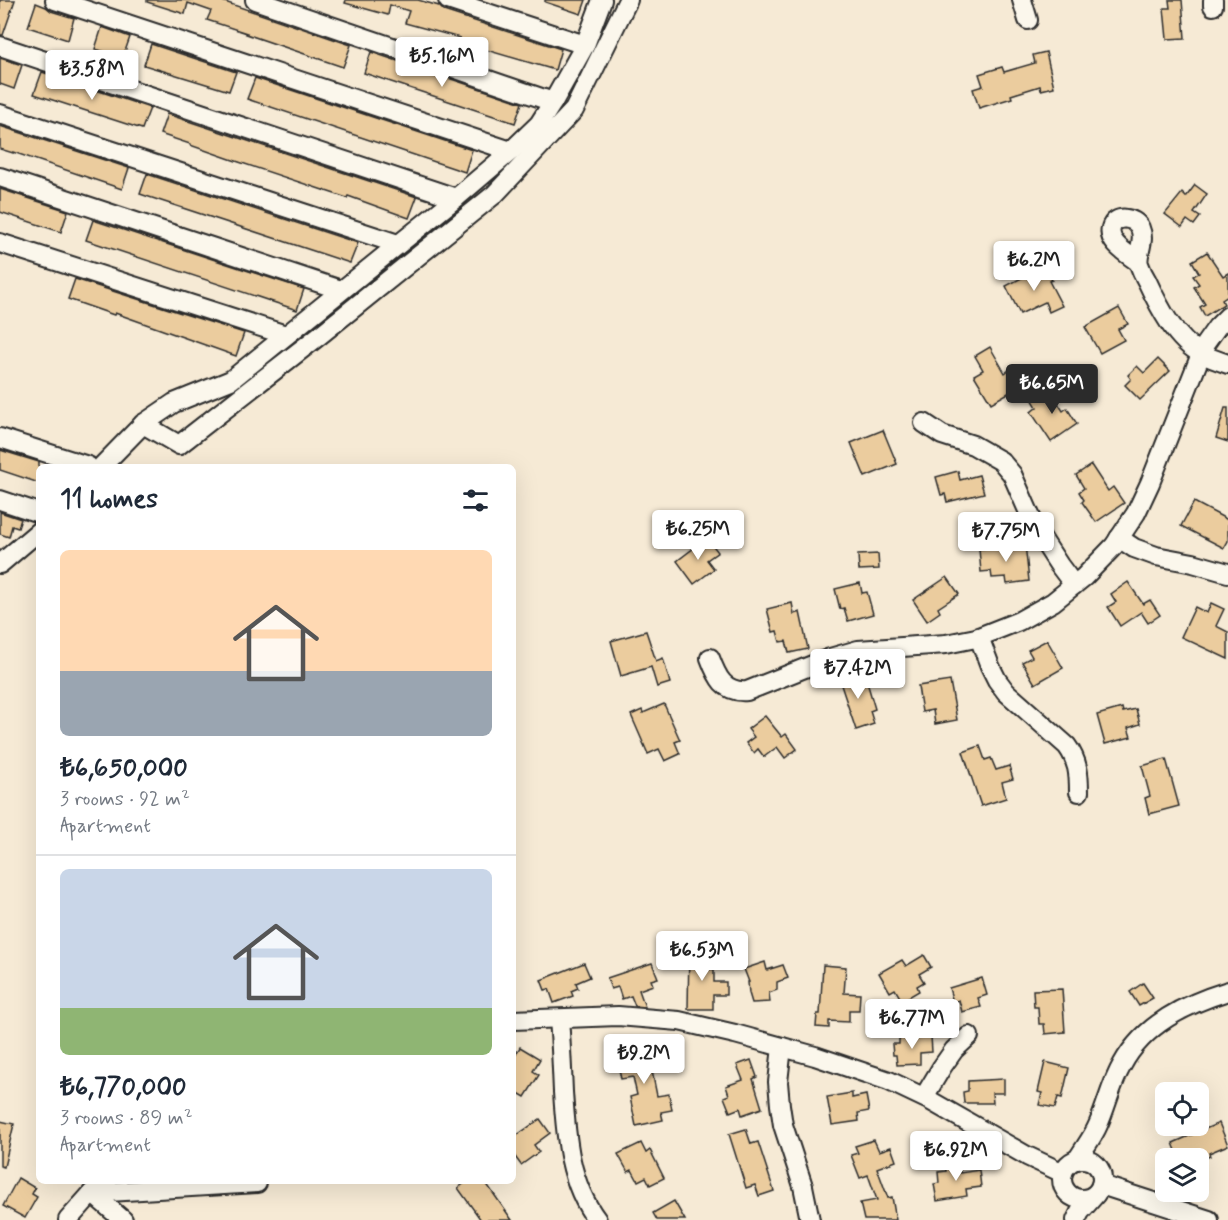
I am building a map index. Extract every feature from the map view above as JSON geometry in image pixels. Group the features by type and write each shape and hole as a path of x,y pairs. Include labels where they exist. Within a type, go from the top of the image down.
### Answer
{"street":[{"path":"55,0 511,151"},
{"path":"255,0 553,102"},
{"path":"448,0 585,45"},
{"path":"104,464 143,424 174,403 231,380 511,151 539,124 553,102 585,45 602,0"},
{"path":"143,424 180,445 495,194 574,110 628,0"},
{"path":"1022,0 1028,20"},
{"path":"0,46 456,198"},
{"path":"0,114 398,244"},
{"path":"0,177 341,290"},
{"path":"0,243 286,335"},
{"path":"1138,262 1172,327 1201,354 1228,364"},
{"path":"710,658 723,683 739,692 747,691 830,658 858,650 946,644 979,637 1019,621 1053,602 1114,546 1136,513 1205,344 1228,316"},
{"path":"924,423 942,435 973,445 1002,461 1012,474 1037,531 1074,585"},
{"path":"0,438 82,464"},
{"path":"0,500 36,512"},
{"path":"0,564 36,534"},
{"path":"1119,538 1134,548 1155,556 1228,573"},
{"path":"979,637 990,666 1006,692 1073,754 1078,765 1079,792"},
{"path":"1077,1160 1097,1127 1122,1064 1137,1043 1151,1028 1172,1014 1201,999 1228,991"},
{"path":"516,1020 618,1016 680,1021 782,1047 889,1080 924,1097 1063,1180 1066,1192 1078,1199 1091,1197 1099,1189"},
{"path":"559,1019 569,1157 578,1186 597,1220"},
{"path":"924,1097 954,1050 969,1036"},
{"path":"782,1047 778,1082 783,1125 803,1186 810,1220"},
{"path":"1095,1164 1098,1146 1097,1127"},
{"path":"1065,1220 1063,1180 1071,1163 1083,1159 1095,1164 1102,1175 1099,1189 1076,1220"},
{"path":"68,1220 92,1193 240,1184"},
{"path":"1099,1189 1182,1216 1209,1220"},
{"path":"92,1193 123,1220"}],"building":[{"path":"0,0 15,0 3,35 0,35"},
{"path":"147,0 219,0 351,45 343,67 207,20 211,11 188,3 185,14 147,2"},
{"path":"346,0 418,0 439,6 444,11 561,49 555,70 459,42 460,38 405,23 409,11 390,5 388,15 345,3"},
{"path":"545,0 586,0 581,14 545,2"},
{"path":"1169,0 1182,0 1185,38 1167,39 1164,8 1170,8"},
{"path":"36,3 51,11 74,18 68,40 28,27"},
{"path":"102,27 130,37 123,57 95,49"},
{"path":"151,44 236,72 229,91 144,65"},
{"path":"371,52 522,103 515,123 364,73"},
{"path":"1046,52 1054,87 1041,90 1040,86 979,108 973,89 983,86 979,74 1002,67 1004,72 1035,63 1033,55"},
{"path":"0,58 22,65 14,89 0,84"},
{"path":"42,72 150,108 142,129 34,94"},
{"path":"255,78 472,150 465,172 247,99"},
{"path":"167,114 417,197 409,218 348,196 347,198 160,134"},
{"path":"0,126 129,168 122,189 0,149"},
{"path":"147,174 358,243 350,263 140,194"},
{"path":"1195,185 1207,194 1194,213 1200,217 1194,225 1187,220 1182,227 1165,214 1182,193 1186,197"},
{"path":"0,189 68,211 61,232 0,212"},
{"path":"93,220 304,289 297,310 86,240"},
{"path":"1207,252 1223,276 1228,273 1228,296 1222,300 1224,304 1205,316 1200,307 1205,304 1194,287 1199,284 1193,276 1199,273 1192,261"},
{"path":"1046,269 1052,280 1049,281 1062,306 1049,312 1045,302 1020,314 1006,286 1035,271 1037,274"},
{"path":"75,279 244,333 236,356 115,313 114,315 68,299"},
{"path":"1119,308 1128,324 1118,329 1124,340 1100,353 1085,327"},
{"path":"990,347 1005,373 1009,370 1019,387 991,403 974,375 983,370 975,356"},
{"path":"1158,359 1170,371 1140,400 1125,385 1131,379 1128,375 1137,366 1144,373"},
{"path":"1047,386 1063,411 1067,408 1077,424 1051,442 1031,412 1037,407 1031,397"},
{"path":"1225,408 1228,408 1228,442 1216,438"},
{"path":"883,430 897,464 865,477 851,443"},
{"path":"0,450 39,462 36,464 36,482 0,470"},
{"path":"1091,465 1108,491 1113,487 1124,503 1096,522 1082,502 1084,500 1079,492 1084,488 1076,475"},
{"path":"958,471 960,480 979,475 984,493 947,502 945,494 941,495 936,477"},
{"path":"1194,502 1228,520 1228,541 1224,548 1181,526"},
{"path":"0,512 21,519 18,528 12,526 9,537 0,534"},
{"path":"707,538 718,552 707,560 714,569 694,584 677,561"},
{"path":"1025,544 1029,581 1007,584 1006,577 992,578 991,571 981,572 979,549"},
{"path":"878,554 879,569 859,570 858,555"},
{"path":"947,577 959,594 938,608 940,612 927,621 913,600"},
{"path":"1128,582 1143,604 1150,600 1160,615 1148,623 1141,612 1120,626 1108,607 1116,602 1111,594"},
{"path":"860,583 862,593 867,592 873,614 848,621 844,608 840,609 835,589"},
{"path":"792,603 794,614 800,612 808,649 789,653 786,641 780,642 777,631 773,632 767,609"},
{"path":"1211,603 1224,609 1216,626 1228,632 1228,659 1181,637 1195,607 1207,613"},
{"path":"646,631 656,661 663,658 670,683 657,687 651,667 621,676 611,641"},
{"path":"1047,640 1063,668 1035,684 1022,662 1032,657 1028,650"},
{"path":"864,672 875,709 870,711 874,724 856,730 839,679"},
{"path":"950,681 957,720 935,724 933,710 922,712 918,686"},
{"path":"664,704 680,740 675,742 680,754 665,761 659,749 648,754 631,715 642,710 643,713"},
{"path":"1122,708 1123,712 1136,709 1140,724 1128,728 1131,737 1105,744 1097,715"},
{"path":"765,716 782,737 786,734 797,749 785,758 777,747 764,757 758,749 754,753 746,743 754,737 748,729"},
{"path":"980,746 985,760 991,758 996,770 1009,766 1013,779 1002,782 1006,798 981,806 963,752"},
{"path":"1166,759 1179,806 1149,814 1145,798 1150,796 1142,766"},
{"path":"689,950 709,951 709,969 714,969 714,982 726,982 726,995 713,995 713,1009 688,1009"},
{"path":"924,955 931,967 919,974 924,982 917,986 919,991 902,1001 895,989 890,992 879,973 902,960 906,966"},
{"path":"765,962 767,970 783,965 788,978 777,982 777,990 769,993 770,1002 752,1003 749,982 744,969"},
{"path":"584,963 590,977 576,983 578,988 571,991 573,996 554,1003 549,989 545,990 541,980"},
{"path":"652,963 658,978 651,980 653,985 639,990 645,1007 635,1006 631,996 622,999 618,987 611,989 607,978"},
{"path":"823,965 846,967 844,993 860,994 859,1010 849,1010 849,1022 829,1021 829,1028 816,1027 817,1014 820,1014"},
{"path":"982,978 987,995 978,998 981,1007 962,1012 959,1000 953,1002 949,988"},
{"path":"1143,983 1153,998 1139,1006 1130,992"},
{"path":"1062,989 1065,1032 1045,1034 1044,1024 1039,1024 1038,1007 1034,1007 1033,990"},
{"path":"931,1036 932,1052 920,1053 920,1064 897,1065 892,1044 899,1044 899,1038"},
{"path":"520,1047 540,1059 533,1071 539,1075 525,1097 516,1092 516,1054"},
{"path":"642,1048 643,1051 658,1048 661,1064 651,1066 657,1096 669,1094 672,1110 661,1112 663,1120 636,1126 630,1097 637,1095 633,1077 621,1079 618,1065 623,1064 621,1052"},
{"path":"751,1060 757,1077 753,1079 762,1108 742,1115 740,1108 730,1112 724,1097 729,1095 726,1086 743,1080 737,1065"},
{"path":"1045,1062 1069,1068 1062,1098 1058,1097 1055,1108 1039,1105 1042,1093 1038,1092"},
{"path":"1004,1079 1004,1093 992,1093 993,1103 964,1103 963,1092 968,1091 968,1081"},
{"path":"852,1093 852,1098 866,1095 869,1111 858,1113 859,1121 832,1125 827,1097"},
{"path":"540,1119 550,1133 534,1145 539,1152 521,1165 516,1158 516,1136"},
{"path":"0,1121 14,1124 4,1167 0,1166"},
{"path":"1219,1123 1228,1145 1209,1153 1209,1148 1175,1148 1173,1143 1189,1136 1209,1136 1209,1127"},
{"path":"746,1129 751,1144 758,1142 774,1191 759,1196 755,1185 746,1188 729,1134"},
{"path":"874,1140 879,1151 891,1147 896,1161 877,1168 888,1198 892,1197 896,1220 864,1220 860,1203 877,1200 868,1175 860,1178 851,1155 858,1153 855,1146"},
{"path":"641,1143 646,1153 650,1150 664,1178 650,1185 646,1177 638,1181 632,1170 628,1172 618,1154"},
{"path":"959,1161 960,1173 979,1170 981,1187 966,1189 967,1196 937,1201 934,1184 939,1183 938,1172 946,1171 945,1164"},
{"path":"18,1178 35,1188 32,1194 37,1197 25,1218 3,1206"},
{"path":"464,1184 487,1184 512,1220 481,1220 458,1188"},
{"path":"674,1201 685,1220 657,1220 653,1213"}]}
